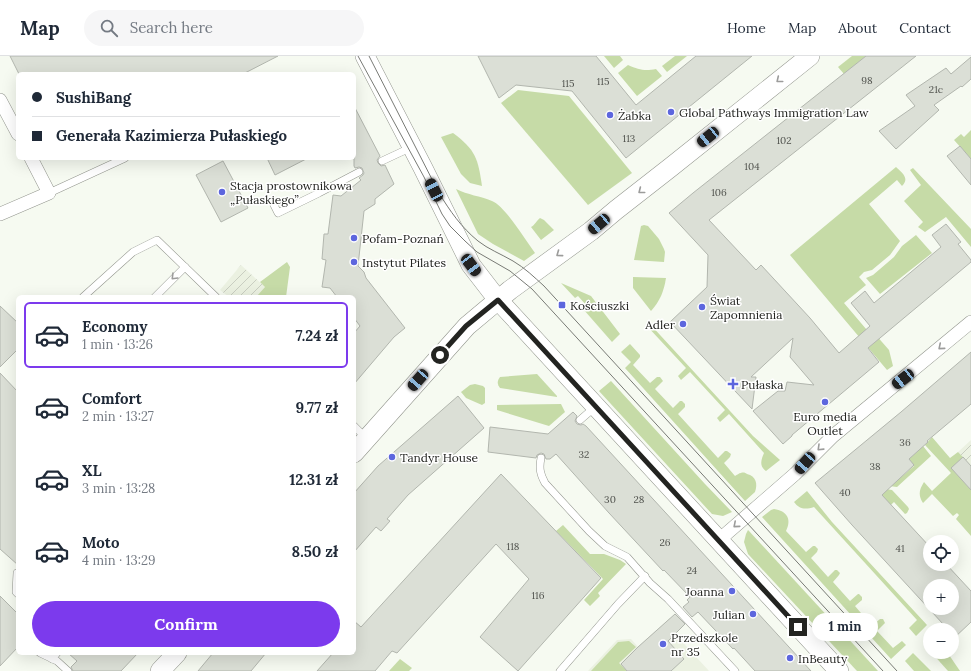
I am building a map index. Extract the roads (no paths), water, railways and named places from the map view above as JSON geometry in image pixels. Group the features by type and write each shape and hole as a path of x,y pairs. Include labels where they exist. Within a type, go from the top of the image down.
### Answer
{"main road":[{"path":"365,56 471,265 498,300 839,671"},
{"path":"356,446 360,433 466,326 510,290 591,231 810,56"},
{"path":"160,671 174,655"}],"street":[{"path":"0,100 16,130"},
{"path":"0,214 49,193 32,160"},
{"path":"719,540 795,474 833,436 971,322"}],"lane":[{"path":"382,161 412,147"},
{"path":"49,193 121,160"},
{"path":"274,205 278,213 359,172"},
{"path":"85,295 133,252 156,240 214,295"},
{"path":"157,295 185,266"},
{"path":"580,420 595,406"},
{"path":"541,458 540,475 545,483 589,531 605,546 627,557 735,671"},
{"path":"560,671 618,604 645,576"},
{"path":"44,655 57,662 68,671"},
{"path":"52,659 55,655"}],"tram line":[{"path":"358,56 424,177 442,214 450,226 477,252 510,271 532,289 883,671"},
{"path":"369,56 439,193 461,224 472,236 486,247 517,264 544,286 897,671"}],"place":[{"name":"Global Pathways Immigration Law","path":"671,112"},
{"name":"Żabka","path":"610,115"},
{"name":"Stacja prostownikowa „Pułaskiego”","path":"222,192"},
{"name":"Pofam-Poznań","path":"354,238"},
{"name":"Instytut Pilates","path":"354,262"},
{"name":"Kościuszki","path":"562,305"},
{"name":"Świat Zapomnienia","path":"702,307"},
{"name":"Adler","path":"683,324"},
{"name":"Pułaska","path":"733,384"},
{"name":"Euro media Outlet","path":"825,402"},
{"name":"Tandyr House","path":"392,457"},
{"name":"Joanna","path":"732,591"},
{"name":"Julian","path":"753,614"},
{"name":"Przedszkole nr 35","path":"663,644"},
{"name":"InBeauty","path":"790,658"}]}
